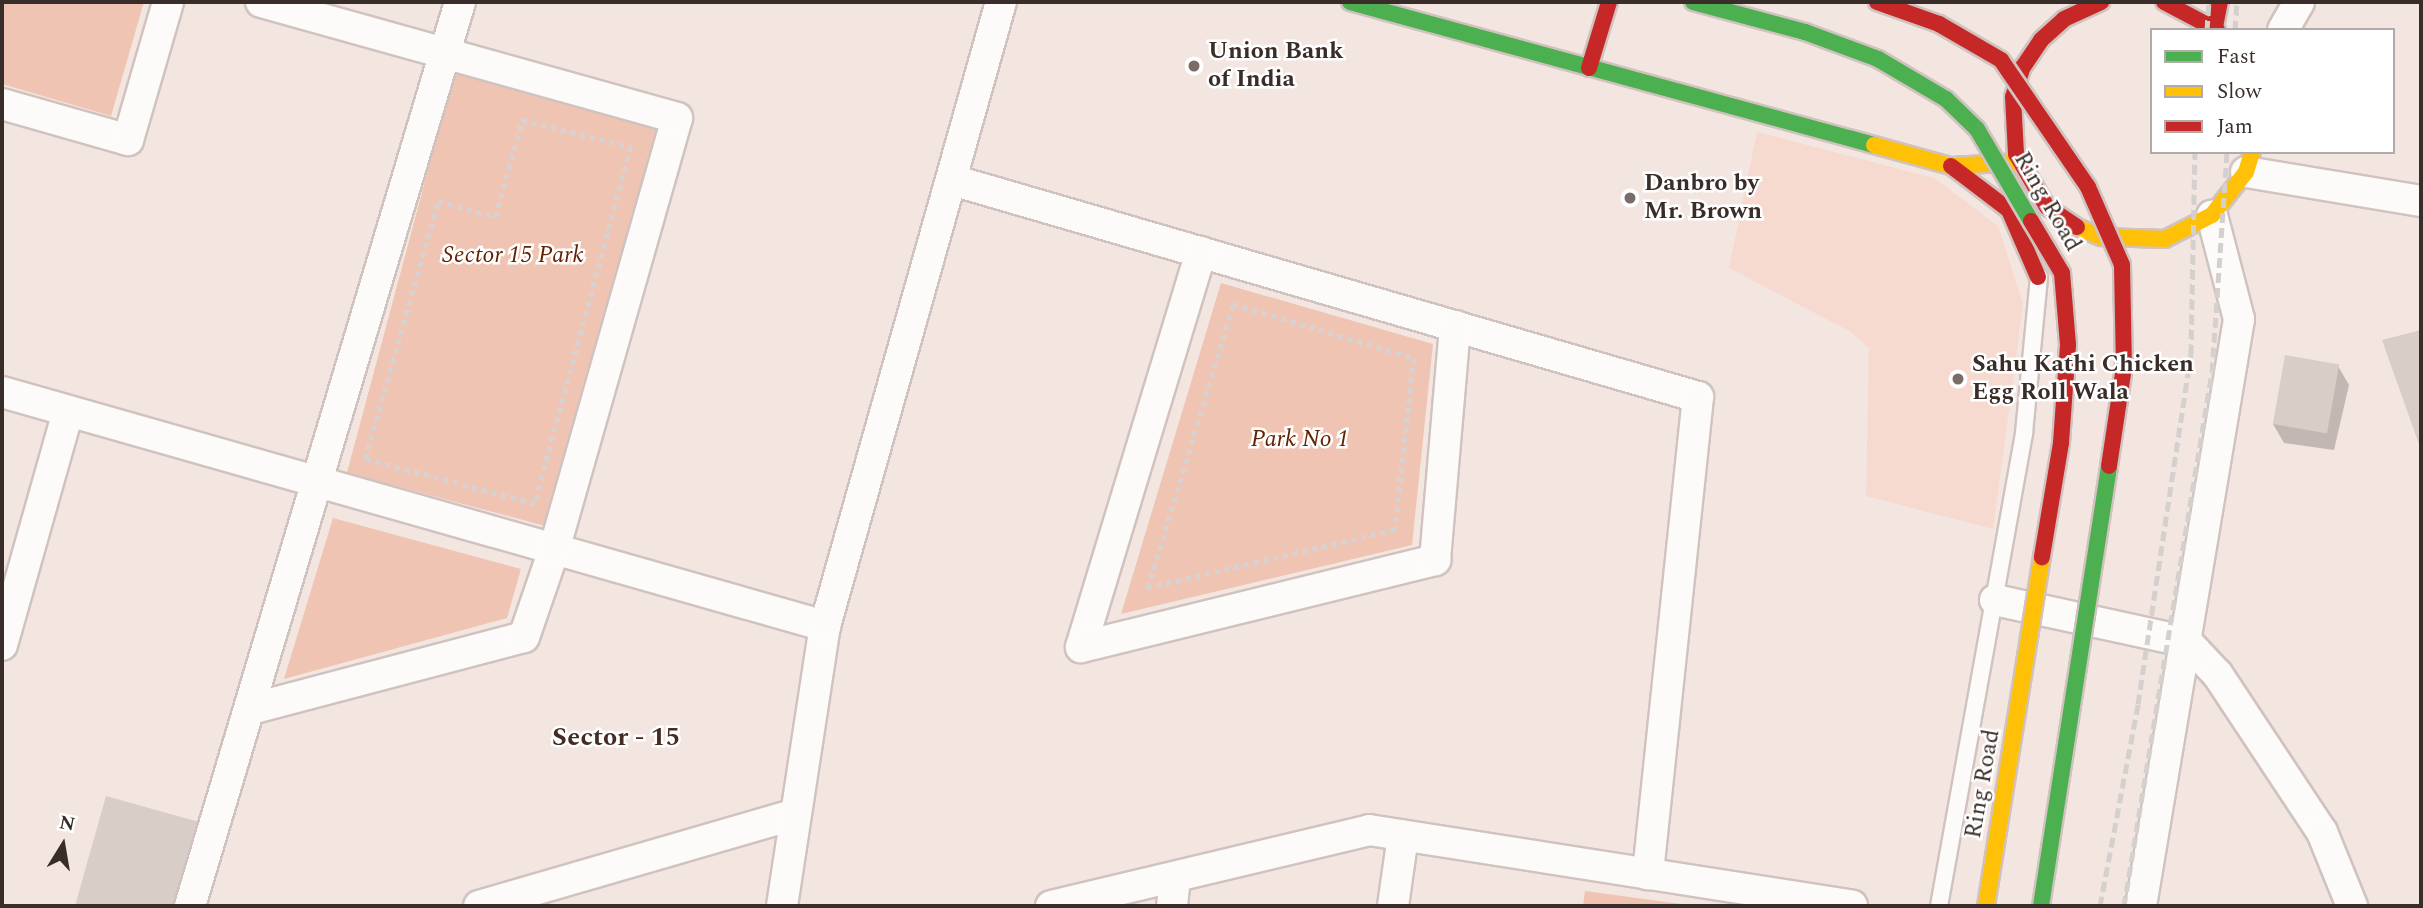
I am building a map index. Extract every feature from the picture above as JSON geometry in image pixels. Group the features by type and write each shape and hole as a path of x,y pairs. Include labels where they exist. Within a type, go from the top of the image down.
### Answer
{"main road":[{"path":"1350,2 1951,166 2019,162"},
{"path":"1589,68 1609,2"},
{"name":"Ring Road","path":"1693,2 1805,32 1878,59 1946,99 1977,129 2062,272 2068,345 2062,443 1986,906"},
{"name":"Ring Road","path":"1877,2 1939,24 2001,60 2088,187 2122,265 2124,367 2041,906"},
{"path":"2101,2 2060,15 2023,67 2013,97 2019,162 2047,207 2069,225 2101,237 2165,239 2212,215 2249,162"},
{"path":"2164,2 2216,28 2220,2"},
{"path":"1951,166 2009,210 2038,277"}],"street":[{"path":"2,104 128,140 168,2"},
{"path":"251,709 524,638 554,550 677,118 261,2"},
{"path":"190,906 447,54 460,2"},
{"path":"782,906 793,815 825,626 1001,2"},
{"path":"2284,28 2299,2"},
{"path":"2249,162 2421,201"},
{"path":"952,180 1698,397 1648,874"},
{"path":"2141,906 2239,319 2212,215"},
{"path":"1201,252 1081,647 1435,560 1455,326"},
{"path":"2,392 825,626"},
{"path":"2,645 68,411"},
{"path":"1995,600 2187,642 2218,676 2322,832 2352,906"},
{"path":"479,906 543,897 793,815"},
{"path":"1051,906 1369,830 1852,906"},
{"path":"1394,906 1403,836"},
{"path":"1171,906 1175,877"}],"lane":[{"path":"1938,906 2024,433 2038,277 2069,225"}],"path":[{"path":"522,120 631,146 535,504 365,459 438,201 495,217 522,120"},
{"path":"1233,304 1414,358 1395,530 1148,588 1222,343 1233,304"}],"shaded area":[{"path":"1757,132 1934,178 1998,226 2023,304 1993,529 1866,496 1869,348 1851,332 1729,268"}],"green space":[{"path":"2,2 144,2 111,116 2,84"},
{"name":"Sector 15 Park","path":"454,73 662,129 555,529 347,473"},
{"name":"Park No 1","path":"1221,283 1433,344 1412,545 1121,614"},
{"path":"333,518 521,569 507,618 284,679"},
{"path":"1585,891 1696,906 1583,906"}],"building":[{"path":"2421,330 2421,450 2382,340"},
{"path":"2285,355 2339,365 2327,433 2273,424"},
{"path":"106,796 199,822 175,906 75,906"}],"railway":[{"path":"2207,28 2209,2"},
{"path":"2235,28 2237,2"},
{"path":"2100,906 2138,704 2191,354 2195,154"},
{"path":"2124,906 2212,372 2227,154"}],"traffic: fast":[{"path":"1350,2 1874,145"},
{"path":"1693,2 1805,32 1878,59 1946,99 1977,129 2031,221"},
{"path":"2041,906 2109,466"}],"traffic: slow":[{"path":"1874,145 1951,166 2019,162"},
{"path":"2077,227 2101,237 2165,239 2212,215 2246,172 2251,154"},
{"path":"1986,906 2042,557"}],"traffic: jam":[{"path":"1589,68 1609,2"},
{"path":"1877,2 1939,24 2001,60 2088,187 2122,265 2124,367 2109,466"},
{"path":"2077,227 2047,207 2016,154 2013,97 2023,67 2041,40 2064,19 2101,2"},
{"path":"2164,2 2213,28"},
{"path":"2215,27 2220,2"},
{"path":"1951,166 2009,210 2038,277"},
{"path":"2031,221 2062,273 2068,345 2061,443 2042,557"}],"place":[{"name":"Union Bank of India","path":"1194,66"},
{"name":"Danbro by Mr. Brown","path":"1630,198"},
{"name":"Sahu Kathi Chicken Egg Roll Wala","path":"1958,379"}],"district":[{"name":"Sector - 15","path":"616,738"}]}
